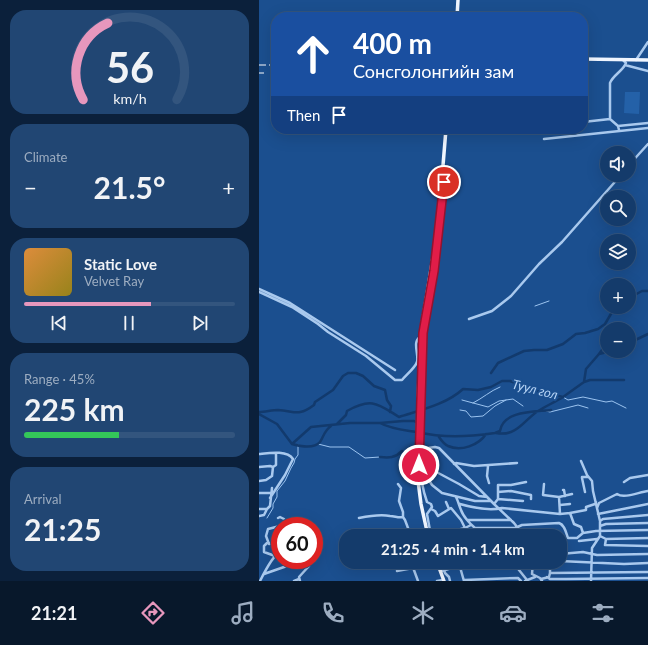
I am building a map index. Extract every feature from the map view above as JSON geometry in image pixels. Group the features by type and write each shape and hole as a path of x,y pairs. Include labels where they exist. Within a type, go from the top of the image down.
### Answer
{"main road":[{"path":"456,12 457,0"},
{"path":"588,60 648,60"},
{"path":"429,529 419,490 418,446 421,337 438,226 447,134"},
{"path":"420,386 423,333 440,226 447,134"},
{"path":"418,446 422,491 429,529"},
{"path":"441,569 444,581"},
{"path":"443,571 444,581"}],"street":[{"path":"636,60 648,42"},
{"path":"623,60 625,65"},
{"path":"625,65 648,71"},
{"path":"610,119 610,83 625,65"},
{"path":"588,121 610,119 618,126 619,130"},
{"path":"618,126 648,123"},
{"path":"588,134 648,128"},
{"path":"544,139 586,134"},
{"path":"636,157 648,144"},
{"path":"469,319 492,311 505,302 539,264 562,242 615,182"},
{"path":"259,291 292,307 318,324 366,356 395,380 402,380 415,365 417,360 416,342 418,338 421,337"},
{"path":"259,291 290,303 395,370"},
{"path":"487,497 475,494 429,466 420,468 421,449 435,447 439,448 518,527"},
{"path":"259,481 266,480 271,477 273,467 276,465 276,453"},
{"path":"259,454 276,453 292,456 293,461 270,498"},
{"path":"581,461 592,481 600,520 600,536 592,548 591,553 591,580"},
{"path":"454,464 488,466 517,463"},
{"path":"488,466 487,476 489,483"},
{"path":"259,467 273,467"},
{"path":"420,474 425,474 439,492 475,501 491,501"},
{"path":"624,482 630,478 648,475"},
{"path":"585,492 581,478 584,476 589,477"},
{"path":"494,504 494,502 498,499 498,484 511,485 526,482"},
{"path":"398,484 401,488 399,501 403,512 403,517 408,529"},
{"path":"544,484 543,495 559,497 572,494"},
{"path":"259,516 264,515 270,506 270,498 273,488"},
{"path":"563,490 565,496"},
{"path":"422,491 427,502 432,506 427,514 427,523"},
{"path":"597,508 599,503 617,494 620,496 625,496 648,491"},
{"path":"498,492 531,495 531,499"},
{"path":"259,493 271,493"},
{"path":"456,497 460,504 461,511 475,528 509,528 559,523 564,527 568,538 577,538 583,533 600,531 648,530"},
{"path":"559,497 560,514"},
{"path":"498,499 523,501"},
{"path":"446,502 449,509 451,508 461,520 465,528"},
{"path":"460,504 470,507 497,510 499,508 560,514 586,510 586,507 595,504 596,502"},
{"path":"560,505 570,504"},
{"path":"598,514 648,504"},
{"path":"259,509 267,509"},
{"path":"431,509 435,511 438,516 449,509"},
{"path":"570,513 574,524 581,527 583,533"},
{"path":"359,518 374,515 403,517"},
{"path":"600,520 648,515"},
{"path":"468,520 511,520"},
{"path":"600,526 605,524 648,523"},
{"path":"461,529 471,525"},
{"path":"271,529 268,530 266,536 267,543 264,546 264,552 271,555"},
{"path":"600,536 606,539 648,538"},
{"path":"579,541 598,539"},
{"path":"606,539 605,545 648,546"},
{"path":"267,543 271,544"},
{"path":"567,554 648,554"},
{"path":"567,561 648,563"},
{"path":"260,581 267,566 271,563"},
{"path":"264,574 278,569"},
{"path":"294,581 299,580 301,574 306,569"},
{"path":"397,572 409,569"},
{"path":"414,569 418,581"},
{"path":"443,571 449,569"},
{"path":"461,569 464,580 510,577 518,578 521,581"},
{"path":"518,569 526,580 537,576"},
{"path":"532,569 532,573 542,580 550,573 550,569"},
{"path":"443,571 449,576 450,581"},
{"path":"550,573 648,572"},
{"path":"547,577 591,580 648,578"},
{"path":"438,581 444,581"}],"shaded area":[{"path":"625,92 640,92 639,114 624,113"}],"waterway":[{"path":"636,294 642,291 648,291"},
{"path":"535,306 549,301"},
{"path":"491,373 498,363 524,351 547,350 563,344 576,334 598,329 605,324 611,314"},
{"name":"Туул гол","path":"636,340 648,334"},
{"name":"Туул гол","path":"337,424 346,415 347,411 363,404 375,404 399,417 442,403 463,389 478,390 491,387 502,381 510,381 537,391 563,397 584,382 586,369 600,354"},
{"path":"259,412 278,410 300,412 309,409 315,402 333,390 343,376 348,373 356,373 363,376 374,386 385,390 387,400 391,406 390,412"},
{"path":"584,382 590,380 624,380"},
{"path":"473,403 500,387"},
{"path":"563,397 568,400 583,397 606,402 612,401 626,408"},
{"path":"496,433 503,434 515,430 538,411 563,397"},
{"path":"462,400 488,407 499,401 513,399 523,406"},
{"path":"460,410 466,411 471,417 483,416 495,406 506,400"},
{"path":"546,411 550,412 578,405 588,408"},
{"path":"380,423 398,429 436,435 474,435 495,433 500,431 502,424 507,419 521,413 551,410"},
{"name":"Туул гол","path":"259,414 277,424 292,444 311,427 350,423 414,421 423,426 423,435"},
{"path":"292,444 298,446 314,446 320,442 331,426"},
{"path":"439,437 448,446 453,448 464,448 479,441 486,434"},
{"path":"318,444 330,447 349,447 365,458 380,457"},
{"path":"267,518 273,508 273,504 277,497 277,491 285,481 298,455 298,445"},
{"path":"380,457 392,457 402,451"}],"railway":[{"path":"259,65 271,65"},
{"path":"259,73 264,73"}],"route":[{"path":"419,465 423,333 434,271 444,182"}]}
